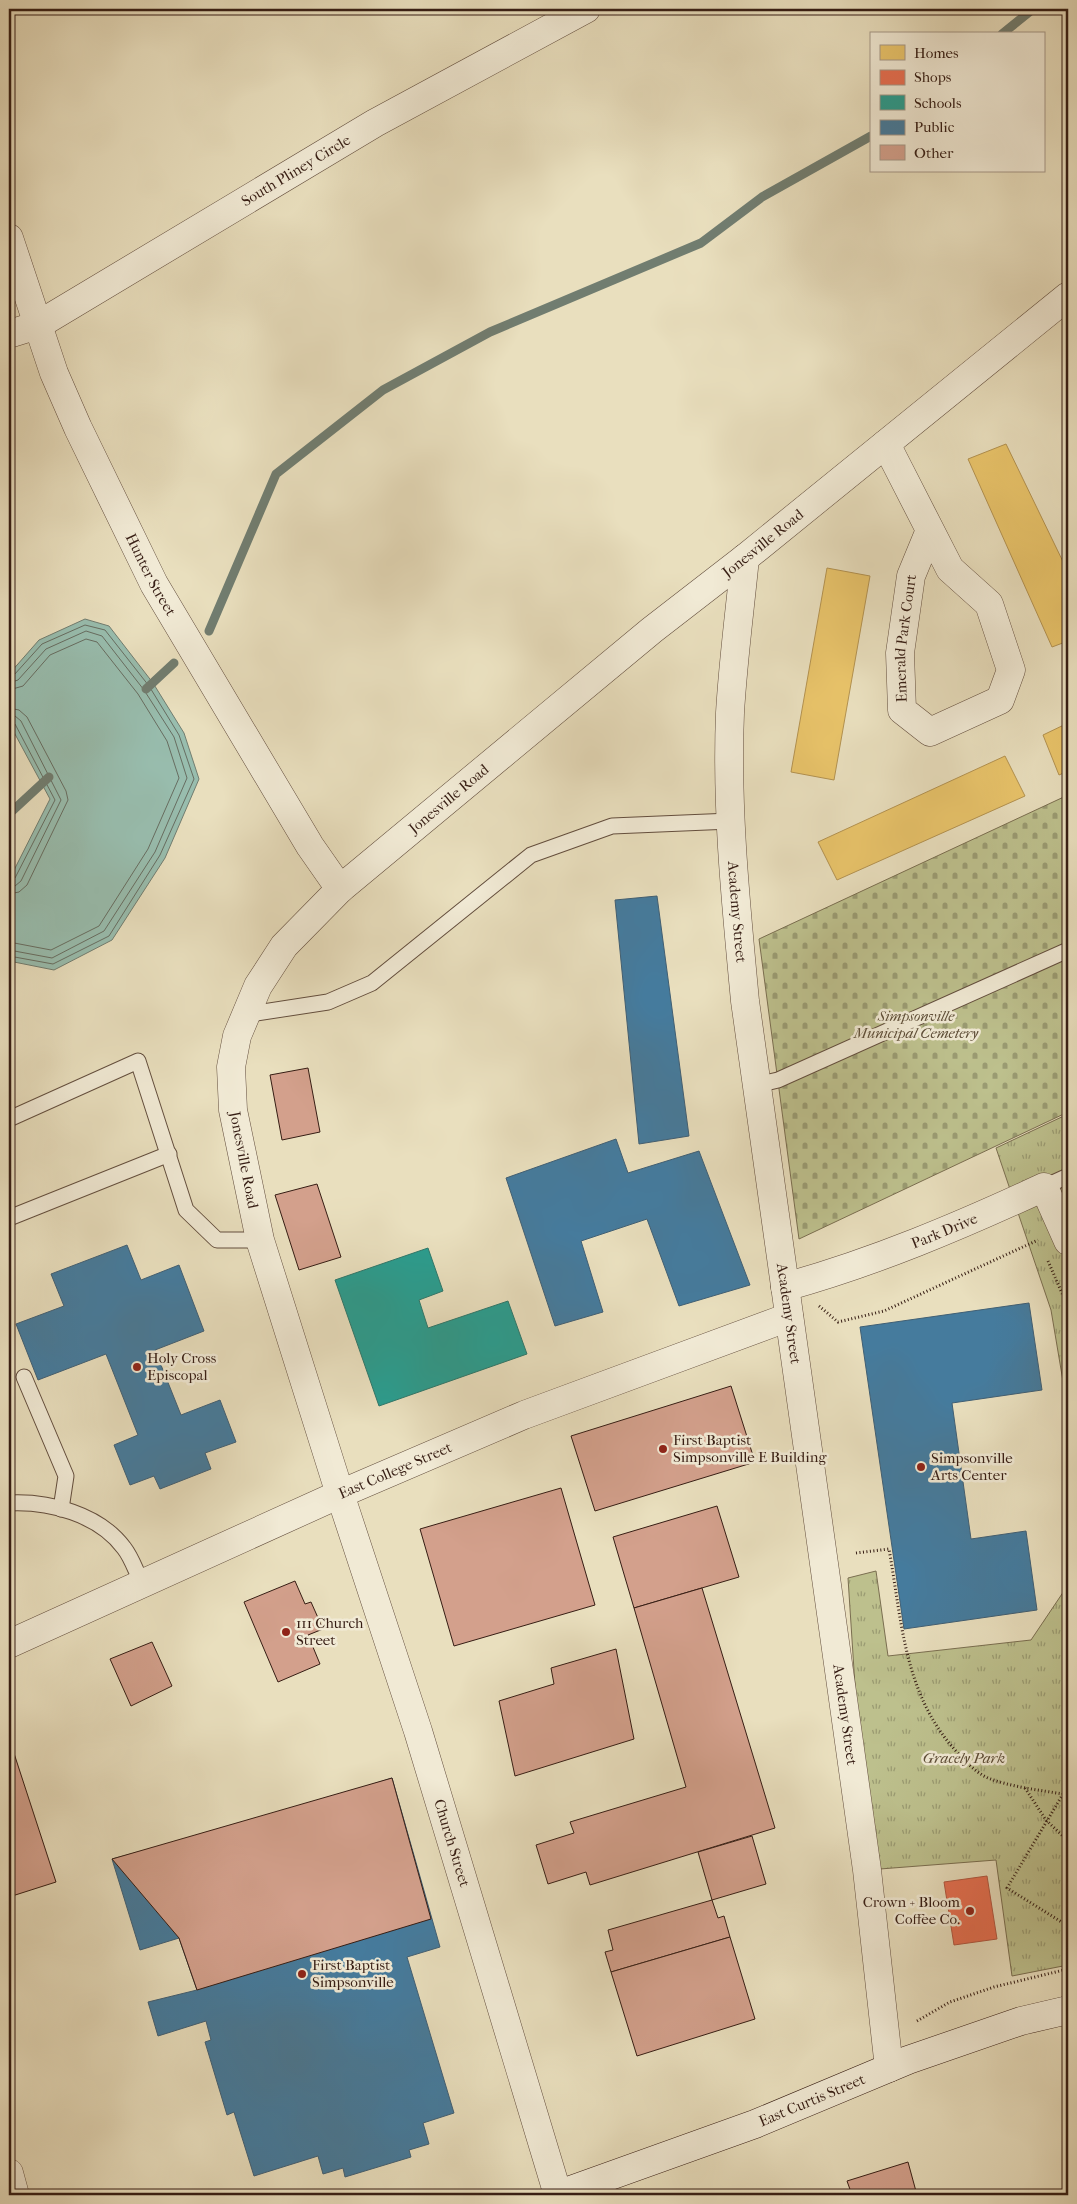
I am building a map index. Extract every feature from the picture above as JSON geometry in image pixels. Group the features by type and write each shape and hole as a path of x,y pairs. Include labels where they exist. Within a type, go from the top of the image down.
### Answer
{"street":[{"name":"South Pliney Circle","path":"9,334 38,325 375,123 586,9"},
{"name":"Hunter Street","path":"9,238 54,373 78,428 154,584 310,846 340,889"},
{"name":"Jonesville Road","path":"340,1494 260,1240 232,1110 231,1068 244,1015 258,986 284,946 340,889 652,630 745,558 1068,296"},
{"name":"Emerald Park Court","path":"886,444 950,568 989,604 1011,670 1000,700 930,732 902,710 900,653 911,576 930,530"},
{"name":"Academy Street","path":"745,558 730,712 734,888 744,991 867,1870 889,2068"},
{"name":"Park Drive","path":"785,1287 845,1269 950,1231 1044,1187"},
{"path":"1044,1187 1065,1235"},
{"name":"East College Street","path":"9,1644 340,1494 524,1414 789,1317"},
{"name":"Church Street","path":"340,1494 418,1731 558,2195"},
{"name":"East Curtis Street","path":"558,2195 755,2124 889,2068 1021,2021 1068,2010"},
{"path":"9,2173 16,2195"}],"lane":[{"path":"244,1015 328,1002 372,983 530,856 612,826 732,821"},
{"path":"757,1085 778,1080 1068,950"},
{"path":"9,1119 138,1061 186,1210 217,1240 260,1240"},
{"path":"9,1218 169,1154"},
{"path":"1044,1187 1068,1176"},
{"path":"24,1377 66,1476 61,1509"},
{"path":"9,1503 29,1502 76,1513 104,1529 125,1549 142,1584"}],"path":[{"path":"818,1306 838,1322 884,1311 1038,1240 1065,1235"},
{"path":"1038,1240 1042,1248"},
{"path":"1046,1257 1068,1307"},
{"path":"856,1553 889,1549 910,1670 931,1719 971,1768 989,1778 1063,1794 1068,1797"},
{"path":"1024,1787 1046,1820 1068,1841"},
{"path":"1063,1794 1006,1888 1068,1926"},
{"path":"917,2021 950,2002 994,1987 1068,1969"}],"green space":[{"name":"Simpsonville Municipal Cemetery","path":"1068,795 1068,1112 799,1239 759,939"},
{"path":"1068,1114 1068,1411 1051,1310 996,1148"},
{"name":"Gracely Park","path":"876,1571 888,1656 1031,1640 1068,1585 1068,1965 1012,1976 996,1860 867,1870 848,1578"}],"water":[{"path":"85,619 109,626 153,683 184,733 199,779 165,858 112,940 54,970 9,961 9,880 50,799 9,723 10,673 39,640"}],"building: Homes":[{"path":"1006,444 1068,572 1068,641 1052,647 968,459"},
{"path":"827,568 870,576 834,780 791,772"},
{"path":"1068,723 1068,771 1059,775 1043,735"},
{"path":"1005,756 1025,796 837,880 818,842"}],"building: Shops":[{"name":"Crown + Bloom Coffee Co.","path":"987,1876 997,1939 954,1945 944,1882"}],"building: Schools":[{"path":"428,1248 443,1291 419,1300 428,1328 508,1301 527,1354 379,1406 335,1280"}],"building: Public":[{"path":"657,896 689,1136 639,1144 615,900"},
{"path":"616,1139 628,1173 699,1151 750,1285 679,1306 647,1219 581,1241 603,1312 555,1326 506,1178"},
{"name":"Holy Cross Episcopal","path":"127,1245 141,1280 179,1265 204,1331 155,1350 181,1415 220,1400 236,1442 205,1453 211,1469 160,1489 154,1476 130,1485 114,1445 138,1435 106,1354 38,1380 16,1324 64,1306 51,1274"},
{"name":"Simpsonville Arts Center","path":"1029,1303 1042,1390 952,1403 971,1539 1026,1531 1037,1610 904,1629 860,1327"},
{"name":"First Baptist Simpsonville","path":"392,1778 440,1947 407,1957 454,2113 423,2123 429,2144 409,2150 411,2157 345,2177 343,2168 323,2174 318,2156 254,2176 234,2112 227,2115 205,2042 211,2040 206,2021 158,2036 148,2002 197,1990 179,1938 140,1950 112,1859 273,1816"}],"building: Other":[{"path":"308,1068 320,1132 282,1140 270,1075"},
{"path":"317,1184 341,1257 299,1270 275,1195"},
{"name":"First Baptist Simpsonville E Building","path":"731,1386 755,1462 595,1511 571,1436"},
{"path":"9,1433 13,1443 9,1445"},
{"path":"561,1488 595,1605 454,1646 420,1529"},
{"path":"717,1506 739,1577 634,1608 613,1537"},
{"name":"111 Church Street","path":"295,1581 305,1604 311,1602 323,1629 308,1635 320,1664 278,1682 244,1602"},
{"path":"702,1588 775,1828 590,1885 586,1872 548,1884 536,1845 574,1833 570,1822 686,1787 634,1608"},
{"path":"152,1642 172,1686 131,1706 110,1659"},
{"path":"616,1649 634,1739 515,1776 499,1701 554,1684 551,1668"},
{"path":"9,1738 56,1882 9,1897"},
{"path":"392,1778 431,1919 197,1990 179,1938 112,1859"},
{"path":"752,1836 766,1884 712,1900 698,1852"},
{"path":"712,1900 718,1918 724,1916 730,1937 611,1972 605,1952 613,1950 608,1930"},
{"path":"730,1937 755,2019 637,2056 611,1972"},
{"path":"908,2162 917,2195 852,2195 847,2181"}],"waterway":[{"path":"1004,32 1033,9"},
{"path":"209,631 276,474 383,390 490,332 701,243 762,197 870,137"},
{"path":"146,689 174,663"},
{"path":"9,814 49,777"}],"place":[{"name":"Holy Cross Episcopal","path":"137,1367"},
{"name":"First Baptist Simpsonville E Building","path":"663,1449"},
{"name":"Simpsonville Arts Center","path":"921,1467"},
{"name":"111 Church Street","path":"286,1632"},
{"name":"Crown + Bloom Coffee Co.","path":"970,1911"},
{"name":"First Baptist Simpsonville","path":"302,1974"}]}
